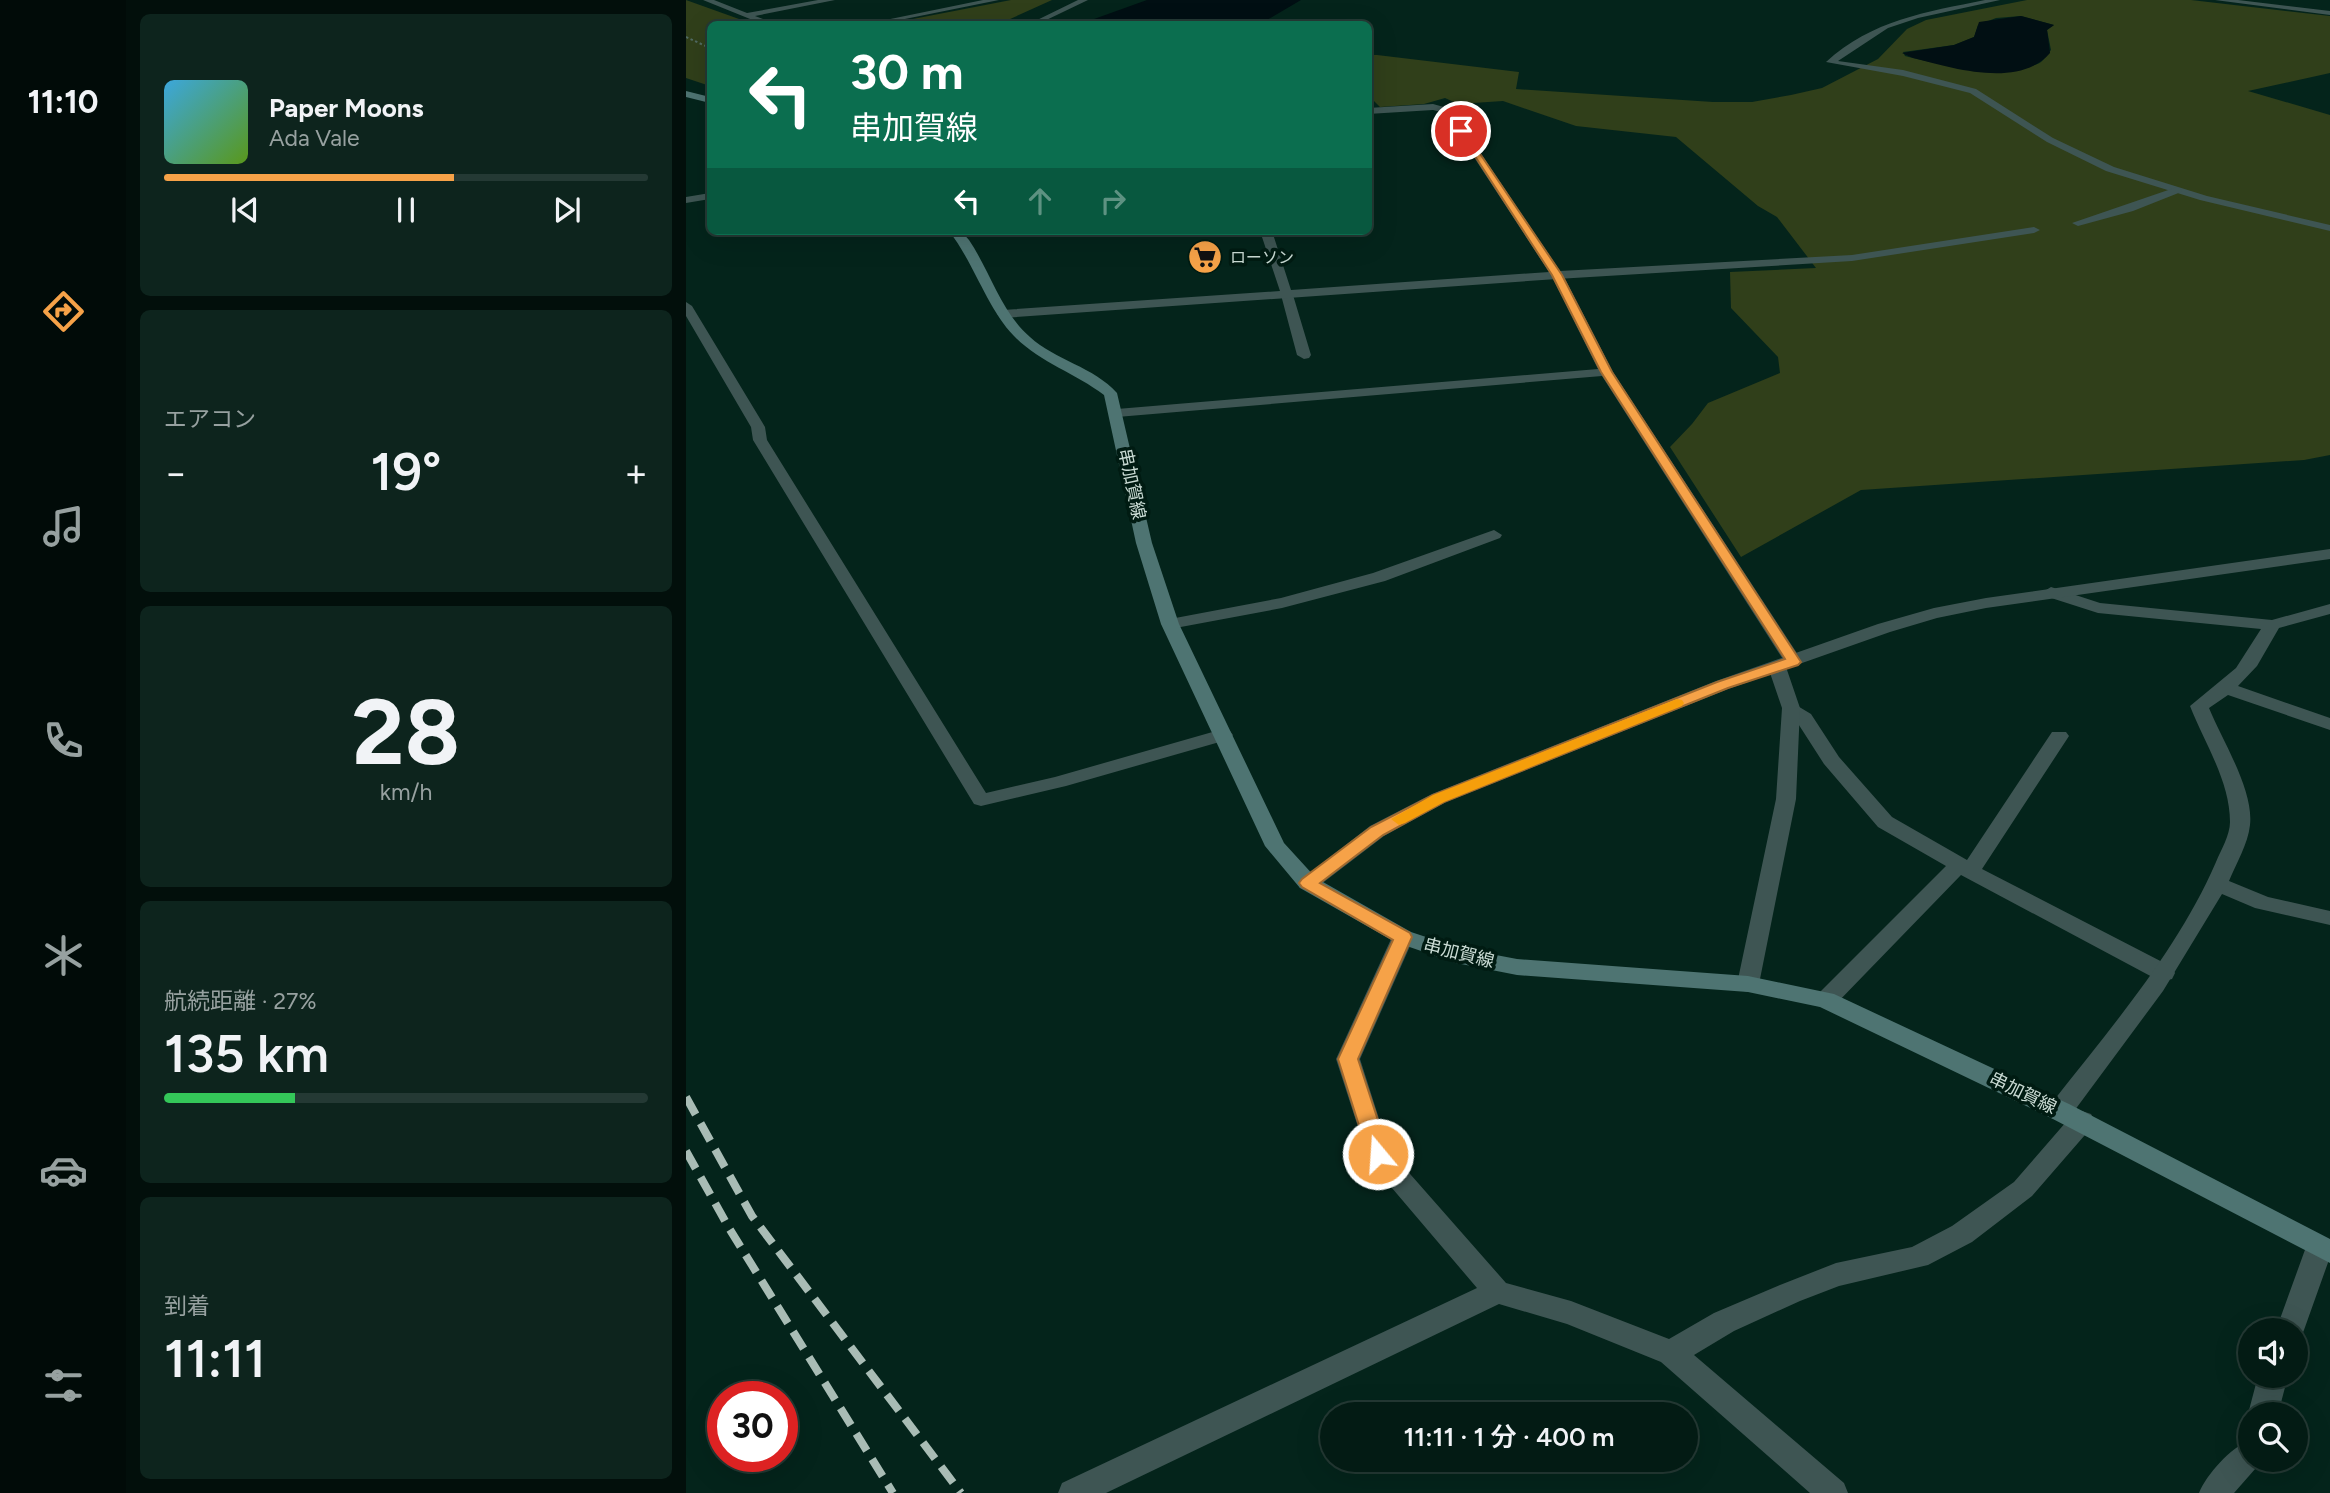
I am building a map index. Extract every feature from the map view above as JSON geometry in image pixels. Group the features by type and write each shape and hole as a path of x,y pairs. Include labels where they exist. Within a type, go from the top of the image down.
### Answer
{"main road":[{"path":"686,94 707,99"},
{"name":"串加賀線","path":"959,235 982,268 1003,314 1019,334 1037,349 1093,379 1110,393 1117,413 1144,543 1170,624 1275,846 1308,883 1403,937 1456,955 1517,967 1748,984 1826,1000 2071,1116 2325,1249"}],"street":[{"path":"707,0 763,21"},
{"path":"748,15 831,0"},
{"path":"886,21 995,0"},
{"path":"1039,21 1084,0"},
{"path":"1996,0 1916,16 1885,26 1830,62 1903,73 1973,91 2068,150 2110,169 2177,190 2330,228"},
{"path":"2219,0 2292,4 2330,13"},
{"path":"1372,111 1433,107 1448,111 1557,275 1606,372 1785,664 1791,708 1786,799 1748,984"},
{"path":"2078,223 2129,209 2177,190"},
{"path":"686,200 707,196"},
{"path":"1003,314 1557,275 1873,257 2034,230"},
{"path":"1267,235 1304,355"},
{"path":"686,306 758,427 760,440 981,800 1059,782 1223,735"},
{"path":"1117,413 1606,372"},
{"path":"1170,624 1282,603 1379,577 1494,535"},
{"path":"1308,883 1377,831 1438,798 1722,685 1884,628 1934,613 2051,592 2330,554"},
{"path":"2051,592 2098,608 2272,625 2330,609"},
{"path":"1671,1353 1724,1322 1836,1275 1918,1257 1962,1234 2023,1189 2164,973 2192,936 2218,885 2241,823 2232,775 2209,733 2199,706 2228,689 2262,650 2272,625"},
{"path":"2228,689 2330,724"},
{"path":"1791,708 1804,718 1831,760 1885,822 1964,868 2164,973"},
{"path":"1826,1000 1964,868 2060,736"},
{"path":"2218,885 2263,903 2330,918"},
{"path":"1403,937 1348,1059 1378,1154 1497,1292 1571,1313 1671,1353 1833,1493"},
{"path":"2295,1318 2325,1249"},
{"path":"1073,1493 1497,1292"},
{"path":"2214,1493 2238,1467"}],"path":[{"path":"686,37 707,47"}],"green space":[{"path":"686,0 745,21 707,21 707,85 686,78"},
{"path":"1011,0 1052,0 1006,21 902,21"},
{"path":"2027,0 2191,0 2330,16 2330,73 2248,91 2330,115 2330,455 2304,460 1861,490 1741,557 1670,447 1708,403 1780,373 1778,357 1731,308 1730,272 1816,268 1777,217 1758,206 1676,137 1576,126 1503,101 1458,104 1445,98 1424,104 1380,107 1372,99 1372,55 1377,55 1519,72 1516,89 1713,102 1752,102 1822,88 1878,59 1907,29 1926,20","holes":["2021,16 2054,25 2047,30 2051,50 2041,62 2029,67 1994,69 1954,66 1905,56 1903,52 1954,45 1974,37 1978,25 1996,18"]}],"shaded area":[{"path":"1147,0 1301,0 1265,21 1089,21"},
{"path":"2021,16 2054,25 2047,30 2050,53 2037,64 2021,70 1984,73 1913,58 1902,53 1954,45 1974,37 1979,22"}],"railway":[{"path":"686,1097 752,1216 961,1493"},
{"path":"686,1151 729,1228 893,1493"}],"slow traffic":[{"path":"1399,819 1438,798 1677,703"}],"place":[{"name":"ローソン","path":"1205,257"}],"route":[{"path":"1378,1154 1348,1059 1403,937 1308,883 1377,831 1438,798 1722,685 1793,662 1606,372 1557,275 1461,131"}]}
